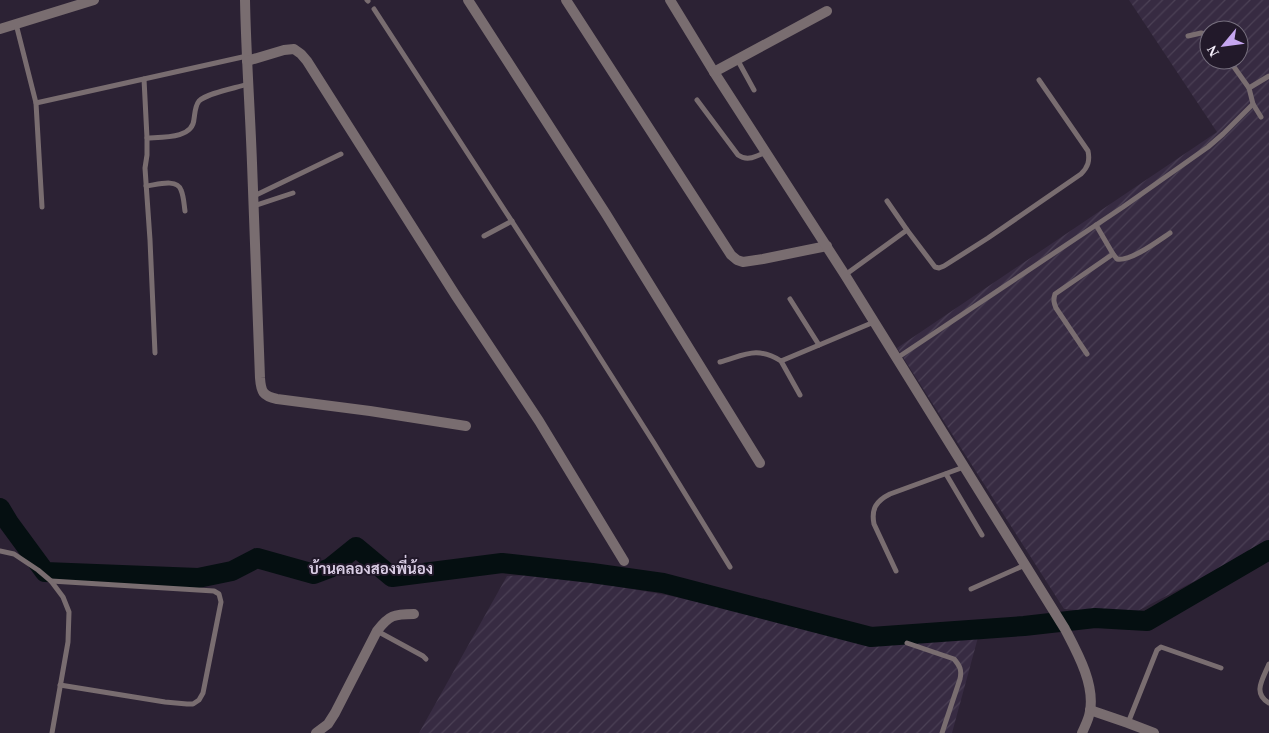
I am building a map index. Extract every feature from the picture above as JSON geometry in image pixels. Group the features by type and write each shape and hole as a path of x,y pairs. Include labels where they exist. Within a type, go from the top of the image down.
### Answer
{"street":[{"path":"0,29 94,0"},
{"path":"245,0 260,378 264,393 268,397 370,410 466,426"},
{"path":"468,0 606,214 760,463"},
{"path":"566,0 736,260 743,262 763,259 827,246"},
{"path":"670,0 714,72 845,274 1065,629 1080,658 1087,678 1090,710 1082,733"},
{"path":"714,72 827,11"},
{"path":"247,58 294,49 307,61 456,296 539,421 624,561"},
{"path":"316,733 328,724 335,713 377,631 384,622 390,616 414,614"},
{"path":"1090,710 1154,733"}],"lane":[{"path":"374,10 654,443 730,567"},
{"path":"16,24 36,103 42,207"},
{"path":"1188,36 1199,33"},
{"path":"36,103 247,58"},
{"path":"737,59 754,90"},
{"path":"1236,70 1249,88 1261,117"},
{"path":"1249,88 1269,76"},
{"path":"144,79 147,138 147,156 144,168 150,240 155,353"},
{"path":"887,201 934,267 939,268 988,238 1080,174 1086,169 1088,164 1088,151 1039,80"},
{"path":"147,138 169,137 189,130 194,123 198,102 205,97 248,84"},
{"path":"697,100 738,155 750,159 766,152"},
{"path":"897,358 1096,225 1208,146 1254,104"},
{"path":"254,201 341,154"},
{"path":"146,186 171,183 178,185 181,188 185,211"},
{"path":"254,201 293,193"},
{"path":"484,236 512,221"},
{"path":"1096,225 1117,259 1126,259 1170,233"},
{"path":"845,274 907,230"},
{"path":"1087,354 1056,308 1054,303 1055,294 1113,254"},
{"path":"790,299 819,345"},
{"path":"781,361 875,322"},
{"path":"720,362 752,352 764,352 781,361 800,395"},
{"path":"896,571 874,524 872,516 878,502 890,494 965,467"},
{"path":"946,474 982,536"},
{"path":"0,551 14,554 51,581 63,597 69,612 68,642 52,733"},
{"path":"971,589 1026,565"},
{"path":"51,581 214,591 219,594 221,602 203,693 199,700 193,704 166,702 60,684"},
{"path":"377,631 426,659"},
{"path":"907,643 954,659 962,671 942,733"},
{"path":"1128,723 1157,650 1161,647 1221,668"},
{"path":"1269,664 1259,690 1260,696 1269,703"}],"shaded area":[{"path":"1129,0 1269,0 1269,542 1130,615 1064,609 897,348 1217,132"},
{"path":"549,574 671,596 828,631 899,635 980,630 952,733 419,733 507,576"}],"waterway":[{"path":"0,508 45,572 198,578 232,571 257,558 314,574 330,568 356,547 392,577 502,563 592,573 663,583 871,637 1024,626 1095,618 1147,621 1269,550"}],"district":[{"name":"บ้านคลองสองพี่น้อง","path":"371,569"}]}
